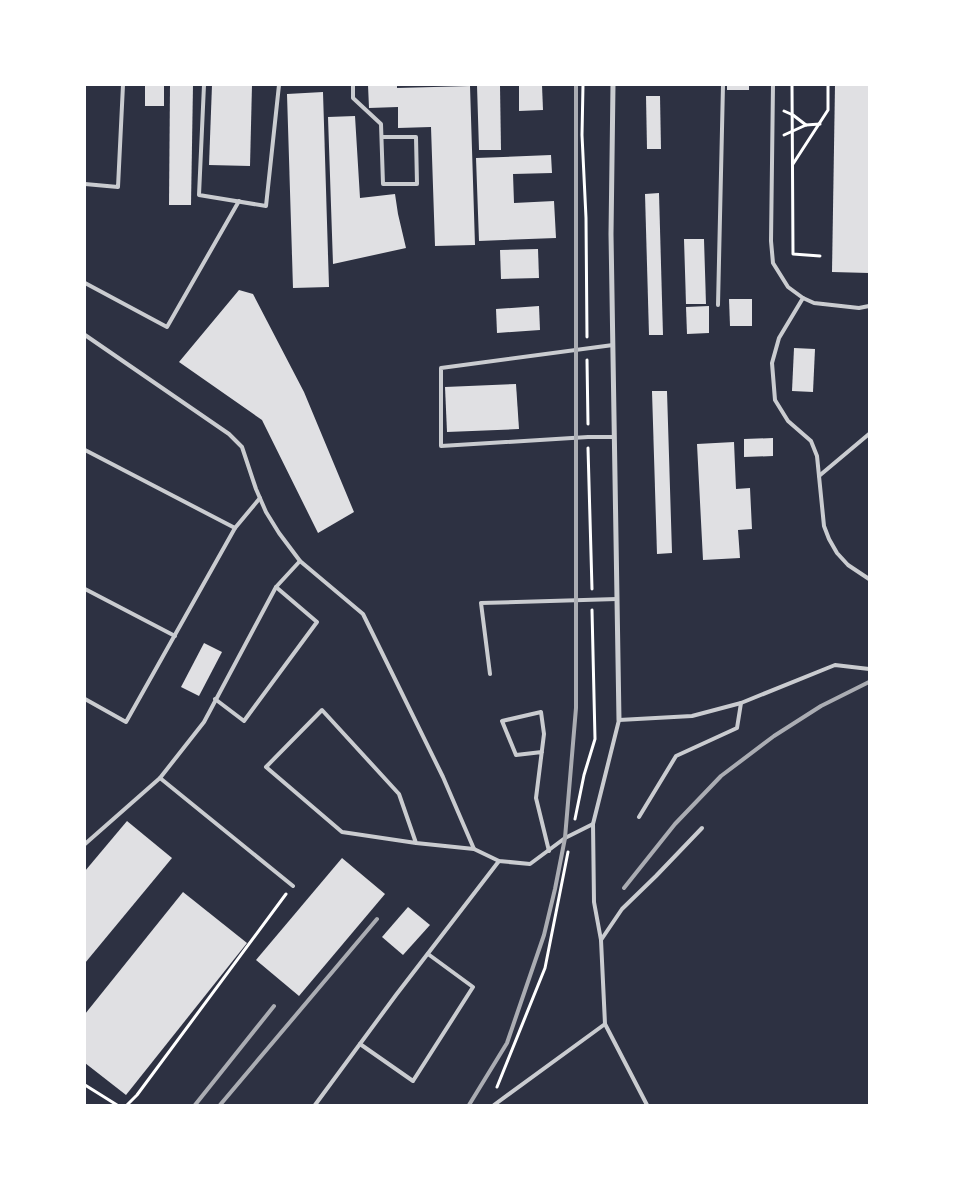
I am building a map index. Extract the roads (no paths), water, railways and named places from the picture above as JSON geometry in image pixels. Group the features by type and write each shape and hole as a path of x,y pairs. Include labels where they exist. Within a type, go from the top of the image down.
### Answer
{"street":[{"path":"613,85 611,234 619,720"}],"lane":[{"path":"85,184 118,187 123,85"},
{"path":"204,85 199,194 266,206 279,85"},
{"path":"353,85 353,98 381,124 383,184 417,184 416,136 382,137"},
{"path":"718,304 723,85"},
{"path":"773,85 772,263 788,287 803,298 814,303 859,308 869,306"},
{"path":"85,283 167,327 239,201"},
{"path":"803,298 780,338 772,363 776,400 788,421 811,441 817,456 824,526 829,538 838,554 848,565 869,579"},
{"path":"85,335 229,434 242,447 256,489 278,533 300,561 363,614 443,777 474,849"},
{"path":"613,345 441,368 441,446 614,437"},
{"path":"819,476 869,434"},
{"path":"85,450 235,528"},
{"path":"85,699 126,722 235,528 260,498"},
{"path":"85,844 160,778 204,722 276,587 300,561"},
{"path":"215,699 244,721 317,622 276,587"},
{"path":"85,588 175,636"},
{"path":"490,674 481,604 617,599"},
{"path":"647,1105 605,1024 601,940 594,902 593,824 619,720 692,716 741,703 834,665 868,669"},
{"path":"639,817 676,756 737,728 741,703"},
{"path":"416,843 399,794 322,710 266,767 342,832 416,843 474,849 499,861 530,864 565,838 593,824"},
{"path":"542,752 516,755 502,721 541,712 544,734 542,752 536,798 549,851"},
{"path":"160,778 293,886"},
{"path":"601,940 622,909 702,828"},
{"path":"315,1105 499,861"},
{"path":"360,1044 413,1081 472,987 428,954"},
{"path":"494,1105 605,1024"}],"railway":[{"path":"469,1105 507,1043 544,935 565,838 576,708 576,85"},
{"path":"624,888 675,824 721,776 774,736 821,706 869,682"},
{"path":"220,1105 377,919"},
{"path":"195,1105 274,1006"}]}
